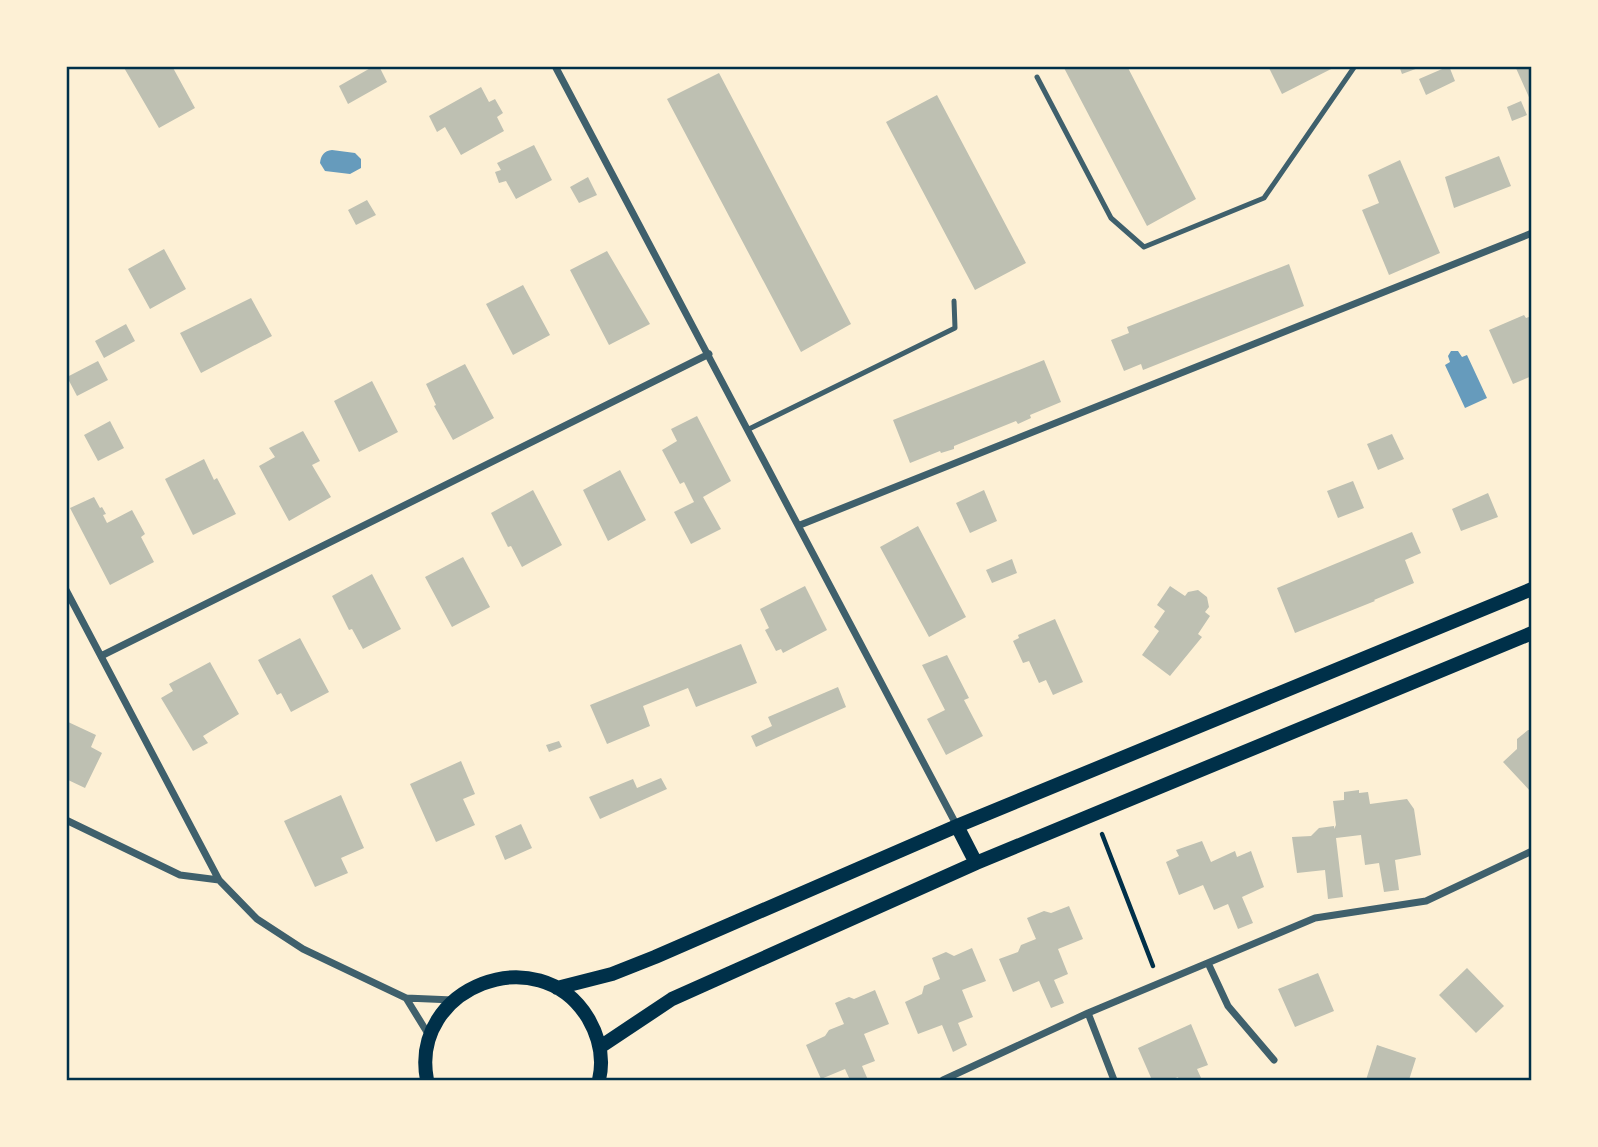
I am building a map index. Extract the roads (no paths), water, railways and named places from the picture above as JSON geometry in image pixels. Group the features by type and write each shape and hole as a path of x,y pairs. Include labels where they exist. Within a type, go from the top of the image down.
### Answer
{"main road":[{"path":"557,988 612,974 654,957 957,826 1531,589"},
{"path":"600,1047 673,999 976,863 1531,633"},
{"path":"957,826 976,863"},
{"path":"427,1080 426,1055 439,1017 454,1000 472,987 493,979 515,977 537,980 557,988 585,1013 600,1047 599,1080"}],"street":[{"path":"555,66 957,826"},
{"path":"800,525 1531,233"},
{"path":"101,656 709,355"},
{"path":"66,590 219,880 257,919 303,949 407,998 454,1000"},
{"path":"66,820 180,874 219,880"},
{"path":"943,1080 1088,1013 1315,918 1426,901 1531,851"},
{"path":"1208,963 1228,1006 1274,1060"},
{"path":"407,998 430,1037"},
{"path":"1088,1013 1114,1080"}],"lane":[{"path":"1037,77 1111,218 1144,247 1264,198 1355,66"},
{"path":"749,429 955,328 954,301"}],"water":[{"path":"332,150 355,153 361,159 361,168 350,174 325,171 320,163 321,158 325,152"},
{"path":"1451,351 1458,351 1462,357 1467,355 1487,398 1465,408 1445,365 1450,362 1448,356"}]}
